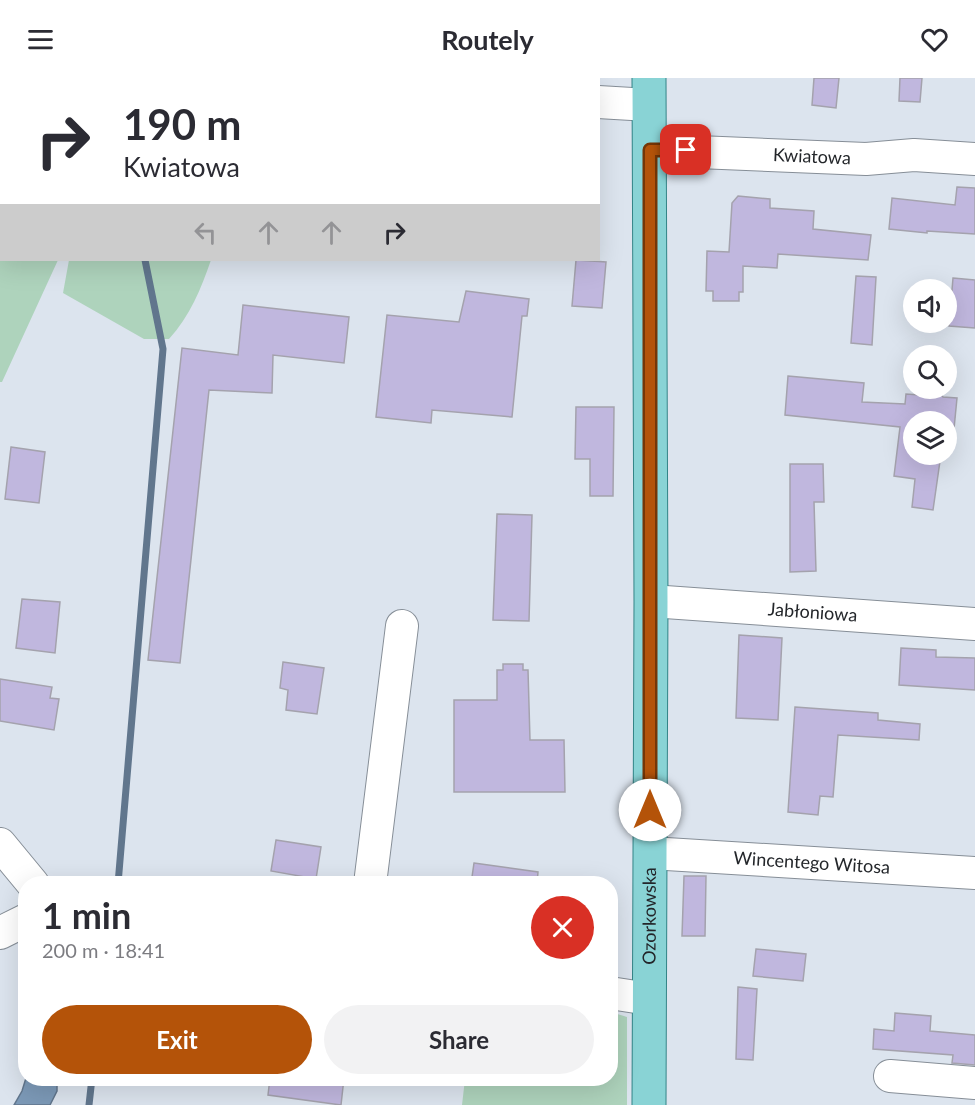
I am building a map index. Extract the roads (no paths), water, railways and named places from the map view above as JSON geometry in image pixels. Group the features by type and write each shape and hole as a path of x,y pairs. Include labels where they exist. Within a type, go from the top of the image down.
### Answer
{"main road":[{"name":"Ozorkowska","path":"649,92 651,601 649,1105"}],"street":[{"path":"600,102 649,92"},
{"name":"Kwiatowa","path":"650,150 866,159 914,155 975,159"},
{"name":"Jabłoniowa","path":"651,601 975,624"},
{"path":"371,876 402,626"},
{"path":"0,844 26,876"},
{"name":"Wincentego Witosa","path":"650,853 975,873"},
{"path":"0,933 18,924"},
{"path":"618,994 649,999"},
{"path":"890,1076 975,1083"}],"water":[{"path":"24,1086 57,1086 50,1105 14,1105"}],"waterway":[{"path":"119,876 163,349 145,261"},
{"path":"89,1105 91,1086"}]}
